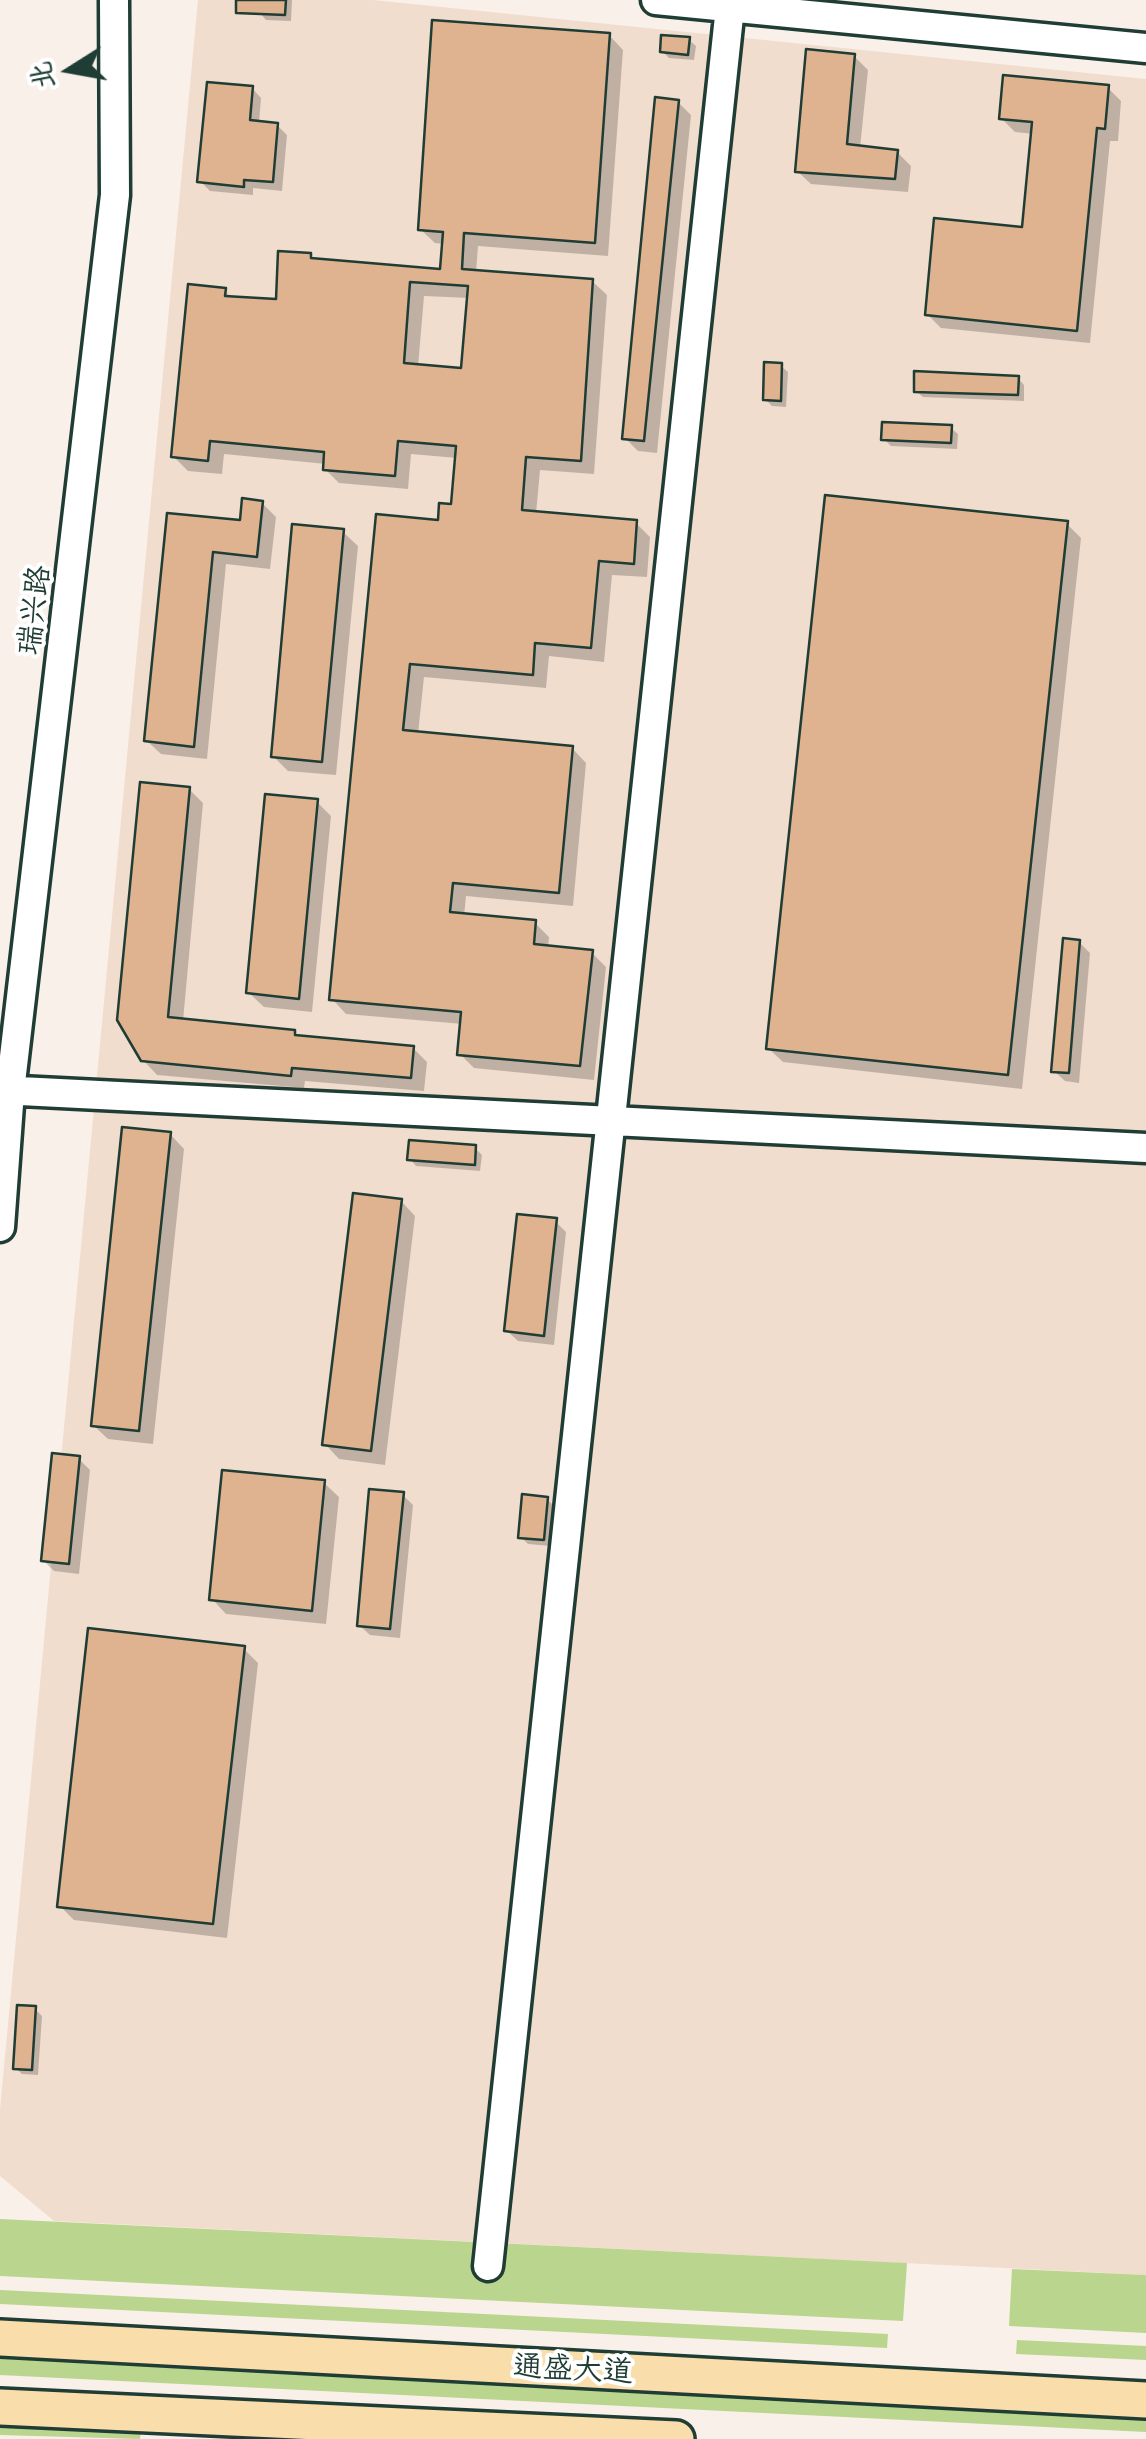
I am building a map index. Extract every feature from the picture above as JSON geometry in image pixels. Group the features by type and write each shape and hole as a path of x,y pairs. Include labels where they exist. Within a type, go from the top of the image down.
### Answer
{"main road":[{"name":"通盛大道","path":"0,2338 1146,2400"},
{"path":"0,2407 676,2439"}],"street":[{"name":"瑞兴路","path":"0,1227 5,1091 115,195 114,0"},
{"path":"656,0 1146,48"},
{"path":"488,2266 730,7"},
{"path":"5,1091 1146,1148"}],"shaded area":[{"path":"198,0 373,0 1146,79 1146,2275 54,2221 0,2176 0,2109"}],"green space":[{"path":"0,2219 907,2263 903,2321 0,2276"},
{"path":"1012,2269 1146,2275 1146,2333 1009,2326"},
{"path":"0,2290 888,2334 887,2348 0,2304"},
{"path":"1017,2340 1146,2346 1146,2360 1016,2354"},
{"path":"0,2350 1146,2407 1146,2432 0,2375"},
{"path":"0,2421 141,2427 140,2439 0,2435"}],"building":[{"path":"236,0 286,0 285,15 236,13"},
{"path":"432,20 610,33 595,243 464,233 462,269 593,279 581,461 526,457 522,510 637,520 634,564 599,561 591,648 535,643 533,675 410,664 403,730 573,746 559,893 453,883 450,912 536,920 534,944 593,950 580,1066 457,1055 461,1012 329,1000 376,514 438,520 439,503 451,504 456,446 398,441 395,476 323,470 324,452 210,441 208,461 171,457 188,284 226,288 225,296 276,299 278,251 311,253 311,258 440,269 443,232 418,230","holes":["410,282 468,286 461,368 404,363"]},
{"path":"661,35 690,37 688,55 660,52"},
{"path":"806,49 855,54 847,144 898,150 895,179 795,172"},
{"path":"1003,75 1109,85 1105,129 1097,128 1077,331 925,315 934,218 1022,227 1032,122 999,119"},
{"path":"207,82 253,86 250,120 278,123 273,182 244,180 244,187 197,182"},
{"path":"655,97 679,100 644,441 622,439"},
{"path":"764,362 782,363 781,401 763,400"},
{"path":"914,371 1019,376 1018,395 914,392"},
{"path":"882,422 952,425 951,443 881,440"},
{"path":"825,495 1068,521 1008,1075 766,1049"},
{"path":"242,498 263,501 257,557 213,552 194,747 144,741 167,513 240,520"},
{"path":"292,524 344,529 322,762 271,757"},
{"path":"140,782 190,787 168,1017 295,1030 295,1035 414,1046 411,1078 292,1068 291,1076 141,1061 117,1020"},
{"path":"265,794 318,799 299,999 246,993"},
{"path":"1063,938 1080,940 1069,1073 1051,1072"},
{"path":"122,1127 171,1132 139,1431 91,1426"},
{"path":"409,1140 476,1145 475,1165 407,1160"},
{"path":"353,1193 402,1199 371,1451 322,1445"},
{"path":"517,1214 557,1218 544,1336 504,1331"},
{"path":"52,1453 80,1456 69,1564 41,1561"},
{"path":"222,1470 325,1480 312,1611 209,1600"},
{"path":"369,1489 404,1492 390,1629 357,1626"},
{"path":"522,1494 548,1497 544,1540 518,1538"},
{"path":"88,1628 245,1646 213,1924 57,1907"},
{"path":"17,2005 36,2006 32,2070 13,2069"}]}
